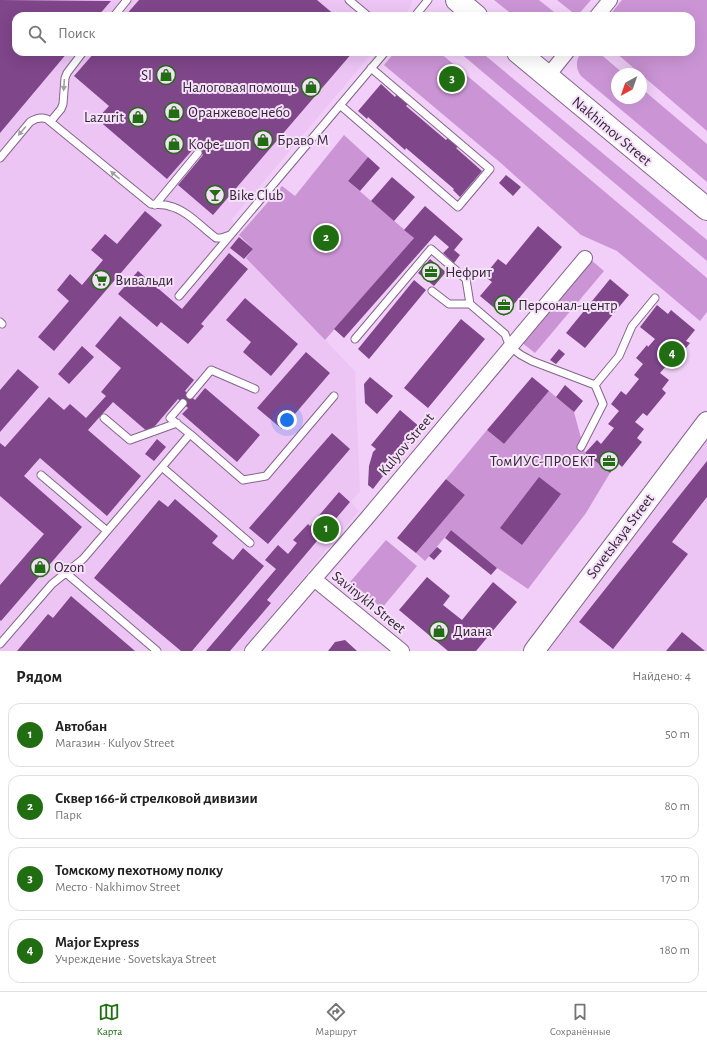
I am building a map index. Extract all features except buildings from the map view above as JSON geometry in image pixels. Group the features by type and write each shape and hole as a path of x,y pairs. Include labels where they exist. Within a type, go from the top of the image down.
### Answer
{"main road":[{"path":"457,0 471,12"},
{"name":"Nakhimov Street","path":"523,56 707,209"}],"street":[{"path":"600,12 610,0"},
{"path":"547,77 564,56"},
{"name":"Kulyov Street","path":"252,651 372,512 584,258"},
{"name":"Sovetskaya Street","path":"534,651 707,422"},
{"name":"Savinykh Street","path":"314,579 402,651"}],"lane":[{"path":"117,12 127,0"},
{"path":"349,0 363,12"},
{"path":"418,12 428,0"},
{"path":"51,121 61,109 63,104 64,78 80,56"},
{"path":"178,296 382,56"},
{"path":"340,105 458,207 490,169 371,68"},
{"path":"0,158 34,119 41,117 47,118 151,204 177,208 216,238 227,236 233,232"},
{"path":"155,205 198,153"},
{"path":"355,339 430,249 466,279 470,304 505,334 510,346 521,355 532,361 595,385 603,404 581,447"},
{"path":"432,291 450,304 470,304"},
{"path":"595,385 619,356 632,326 655,298"},
{"path":"190,395 212,370 255,389"},
{"path":"183,403 170,418 243,480 266,476 334,396"},
{"path":"104,418 130,440 177,423"},
{"path":"0,644 52,584 83,559 190,434"},
{"path":"162,468 250,542"},
{"path":"41,474 107,531"},
{"path":"66,573 157,651"}],"shaded area":[{"path":"0,0 412,0 410,8 406,12 12,12 12,56 370,56 232,219 239,237 253,249 246,258 355,371 360,491 351,502 359,511 242,651 0,651"},
{"path":"494,0 539,0 554,12 509,12"},
{"path":"557,0 591,0 580,12 572,12"},
{"path":"622,0 707,0 707,131 647,79 647,68 634,68 620,56 695,56 695,12 612,12"},
{"path":"392,56 444,56 707,278 707,312 700,321 617,251 581,235 502,164 384,65"},
{"path":"464,56 486,56 707,240 707,261"},
{"path":"579,56 603,56 617,68 611,68 611,101 581,76 577,64"},
{"path":"647,93 707,144 707,182 614,104 647,104"},
{"path":"344,135 368,157 348,181 414,238 325,340 246,258 253,249 239,235 282,186 295,196"},
{"path":"591,260 604,271 535,353 521,342"},
{"path":"549,391 574,412 585,453 610,473 586,513 528,589 497,568 451,530 425,561 416,553 465,495 446,479 487,430 504,444"},
{"path":"707,434 707,651 541,651"},
{"path":"386,540 417,566 382,608 350,582"}],"place":[{"name":"SI","path":"166,75"},
{"name":"Томскому пехотному полку","path":"452,79"},
{"name":"Налоговая помощь","path":"311,87"},
{"name":"Оранжевое небо","path":"174,112"},
{"name":"Lazurit","path":"138,117"},
{"name":"Браво М","path":"263,140"},
{"name":"Кофе-шоп","path":"174,144"},
{"name":"Bike Club","path":"215,195"},
{"name":"Сквер 166-й стрелковой дивизии","path":"326,238"},
{"name":"Нефрит","path":"431,272"},
{"name":"Вивальди","path":"101,280"},
{"name":"Персонал-центр","path":"504,305"},
{"name":"Major Express","path":"672,354"},
{"name":"ТомИУС-ПРОЕКТ","path":"609,461"},
{"name":"Автобан","path":"326,529"},
{"name":"Ozon","path":"40,567"},
{"name":"Диана","path":"439,631"}]}
